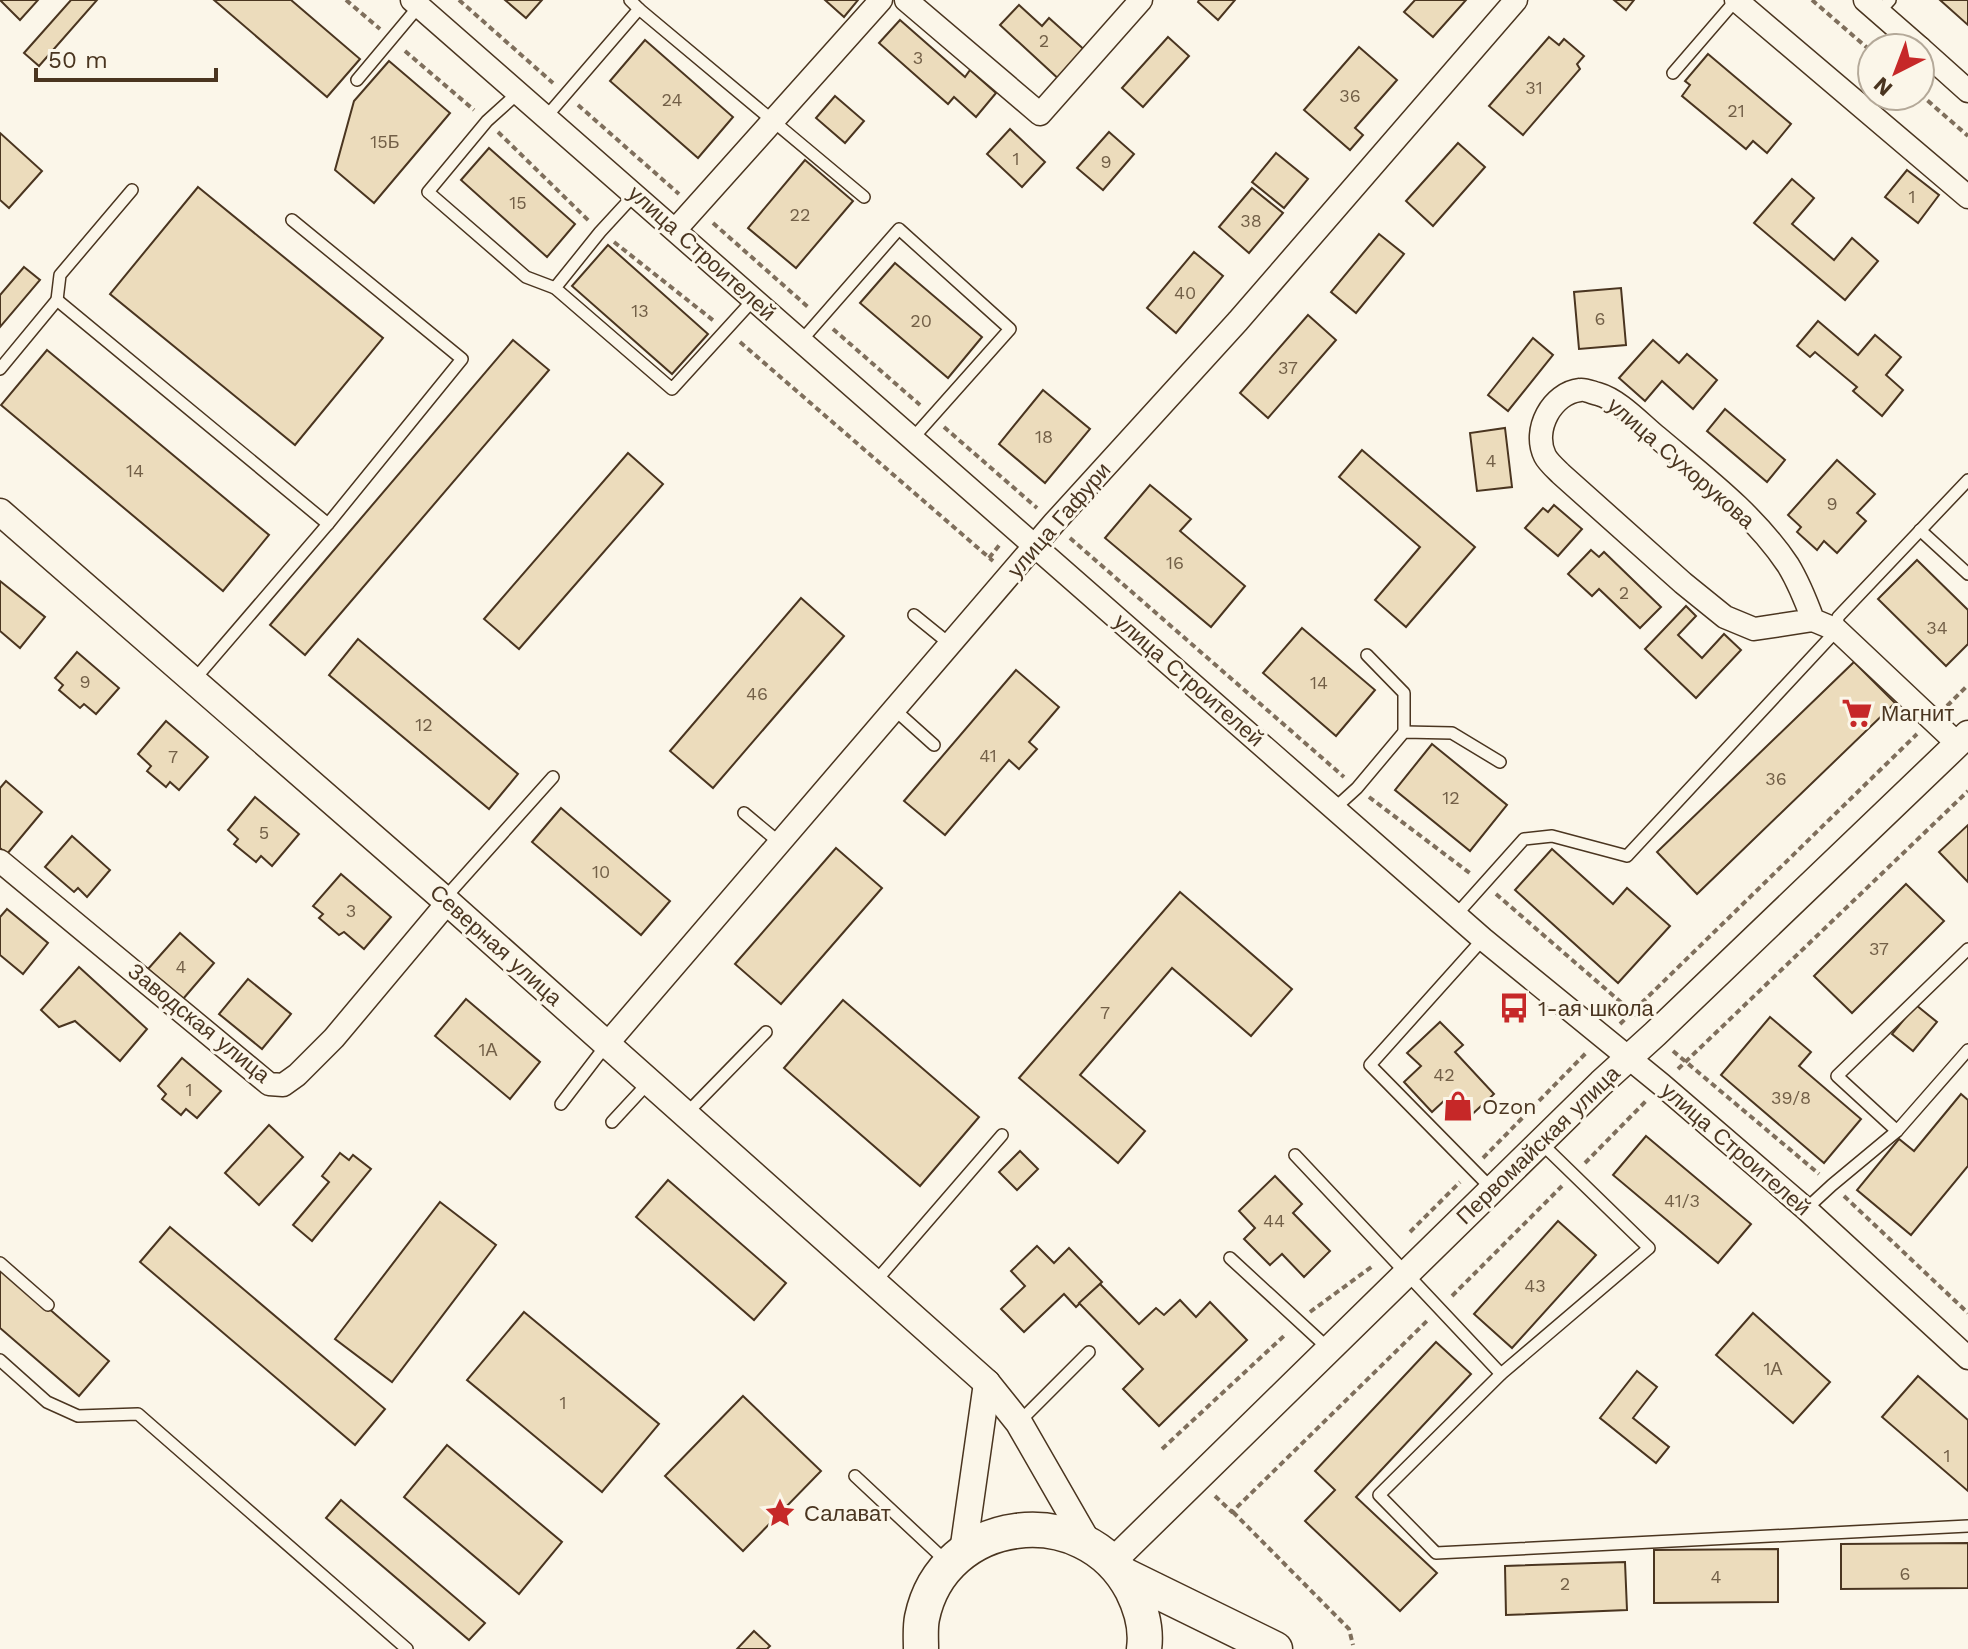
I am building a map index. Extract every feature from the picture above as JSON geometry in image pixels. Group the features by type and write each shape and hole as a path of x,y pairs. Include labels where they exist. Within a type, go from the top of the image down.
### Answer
{"main road":[{"path":"921,1649 922,1618 936,1582 957,1559 991,1536 1024,1529 1057,1531 1275,1649"},
{"path":"1108,1560 1140,1605 1144,1649"}],"street":[{"path":"676,229 881,0"},
{"path":"906,0 1040,114 1141,0"},
{"name":"улица Гафури","path":"607,1044 1054,523 1238,321 1516,0"},
{"path":"1736,0 1968,197"},
{"name":"улица Строителей","path":"416,3 1483,939 1662,1085 1806,1209 1968,1358"},
{"path":"1878,4 1905,32"},
{"path":"1936,62 1968,91"},
{"name":"улица Сухорукова","path":"1581,390 1603,395 1633,417 1718,488 1762,532 1787,563 1802,589 1813,620 1754,629 1725,617 1561,474 1545,456 1542,441 1544,415 1561,398 1581,390"},
{"name":"Северная улица","path":"0,512 446,900 987,1383 1019,1423 1108,1560"},
{"path":"1813,620 1837,630 1933,719 1963,739"},
{"name":"Первомайская улица","path":"1108,1560 1963,739"},
{"name":"Заводская улица","path":"0,861 269,1084 283,1085 334,1038 446,900"},
{"path":"957,1559 987,1383"}],"lane":[{"path":"1673,73 1736,0"},
{"path":"357,80 416,3"},
{"path":"546,117 634,4 864,197"},
{"path":"518,93 487,121 428,192 526,277 555,288 672,389 754,299"},
{"path":"0,369 57,300 60,275 132,190"},
{"path":"555,288 600,232 636,194"},
{"path":"194,681 328,524 462,359 292,220"},
{"path":"801,341 899,229 1010,329 913,438"},
{"path":"57,300 328,524"},
{"path":"1456,915 1524,839 1552,836 1627,856 1837,630 1838,617 1968,480"},
{"path":"1920,530 1968,574"},
{"path":"914,615 951,645"},
{"path":"1335,808 1357,788 1404,732 1404,693 1367,655"},
{"path":"895,710 934,745"},
{"path":"1404,732 1452,733 1500,762"},
{"path":"446,900 553,777"},
{"path":"744,813 780,843"},
{"path":"1483,939 1370,1065 1492,1190"},
{"path":"1897,1131 1837,1076 1968,949"},
{"path":"686,1114 766,1032"},
{"path":"561,1104 607,1044"},
{"path":"1806,1209 1897,1131 1968,1050"},
{"path":"612,1122 649,1082"},
{"path":"875,1282 1002,1135"},
{"path":"1540,1143 1649,1248 1501,1374 1379,1495 1436,1553 1968,1526"},
{"path":"1295,1155 1501,1374"},
{"path":"1230,1258 1330,1350"},
{"path":"0,1263 48,1305"},
{"path":"1019,1423 1089,1352"},
{"path":"0,1360 47,1402 78,1416 138,1414 407,1649"},
{"path":"855,1476 957,1559"}],"path":[{"path":"346,0 487,121 600,232 726,330 1009,577"},
{"path":"459,0 1357,788 1484,883 1832,1185 1968,1313"},
{"path":"1812,0 1856,38"},
{"path":"1936,108 1968,136"},
{"path":"1162,1449 1300,1320 1388,1254 1602,1038 1633,1013 1968,685"},
{"path":"1232,1512 1686,1061 1968,791"},
{"path":"1215,1496 1349,1629 1353,1645"}],"building":[{"path":"0,0 38,0 20,20"},
{"path":"71,0 97,0 39,66 24,53"},
{"path":"214,0 291,0 360,59 327,97"},
{"path":"505,0 542,0 526,18"},
{"path":"825,0 858,0 844,17"},
{"path":"1199,0 1235,0 1218,20"},
{"path":"1415,0 1466,0 1433,37 1404,12"},
{"path":"1614,0 1634,0 1626,10"},
{"path":"1940,0 1968,0 1968,25"},
{"path":"1019,5 1042,26 1049,18 1088,53 1062,82 1000,25"},
{"path":"900,20 965,77 970,70 996,93 976,117 954,97 948,104 879,43"},
{"path":"1168,37 1189,56 1143,107 1122,88"},
{"path":"1549,37 1559,45 1564,39 1584,56 1577,64 1580,69 1523,135 1489,106"},
{"path":"645,40 733,117 698,158 610,81"},
{"path":"1359,47 1397,80 1355,128 1363,135 1350,150 1304,110"},
{"path":"1708,54 1791,124 1767,153 1753,141 1746,149 1682,96 1690,85 1685,81"},
{"path":"389,61 450,113 374,203 335,170 354,101"},
{"path":"835,96 864,121 845,143 816,118"},
{"path":"1010,129 1045,162 1022,187 987,154"},
{"path":"1109,132 1134,154 1103,190 1077,168"},
{"path":"0,133 42,171 9,208 0,200"},
{"path":"1458,143 1485,167 1433,226 1406,201"},
{"path":"489,148 575,224 547,257 461,180"},
{"path":"1276,153 1308,179 1284,208 1252,182"},
{"path":"805,160 853,201 796,268 748,228"},
{"path":"1907,170 1939,195 1918,223 1885,197"},
{"path":"1792,179 1814,198 1792,224 1834,260 1852,238 1878,261 1845,300 1754,223"},
{"path":"198,187 383,338 295,445 110,294"},
{"path":"1252,188 1283,213 1249,253 1219,227"},
{"path":"1379,234 1404,254 1356,313 1331,292"},
{"path":"608,245 708,334 672,374 572,286"},
{"path":"1194,252 1223,276 1176,333 1147,308"},
{"path":"895,263 982,337 948,378 860,303"},
{"path":"24,267 40,280 0,327 0,295"},
{"path":"1621,288 1626,345 1579,349 1574,292"},
{"path":"1308,315 1336,340 1268,418 1240,393"},
{"path":"1818,321 1858,355 1875,335 1901,357 1886,375 1903,390 1882,416 1853,391 1857,387 1815,352 1810,357 1797,346"},
{"path":"1533,338 1553,355 1508,411 1488,395"},
{"path":"513,340 549,370 305,655 270,625"},
{"path":"1653,340 1679,363 1687,354 1717,380 1693,409 1662,381 1645,401 1619,378"},
{"path":"47,350 269,535 223,591 1,405"},
{"path":"1043,390 1090,429 1045,483 999,444"},
{"path":"1725,409 1785,460 1767,482 1707,431"},
{"path":"1505,428 1512,487 1477,491 1470,433"},
{"path":"1362,450 1475,547 1406,627 1375,600 1420,547 1339,477"},
{"path":"628,453 663,484 519,649 484,619"},
{"path":"1837,460 1875,494 1857,513 1866,521 1837,553 1824,541 1817,550 1797,532 1801,527 1788,515"},
{"path":"1150,485 1191,519 1180,531 1245,586 1211,627 1105,538"},
{"path":"1554,505 1582,529 1558,556 1525,528 1543,508 1548,512"},
{"path":"1591,550 1599,557 1604,552 1661,607 1640,628 1599,589 1592,596 1568,574"},
{"path":"1917,560 1968,610 1968,644 1946,666 1878,599"},
{"path":"0,581 45,617 20,648 0,631"},
{"path":"801,598 844,636 713,788 670,751"},
{"path":"1686,606 1696,616 1678,635 1702,658 1724,634 1741,650 1696,698 1645,649"},
{"path":"1302,628 1375,690 1336,736 1263,673"},
{"path":"358,639 518,774 489,809 329,675"},
{"path":"77,652 119,688 96,714 84,704 80,708 59,690 63,685 55,678"},
{"path":"1854,662 1895,703 1697,894 1657,852"},
{"path":"1016,670 1059,707 1029,742 1037,749 1019,769 1009,760 945,835 904,801"},
{"path":"166,721 208,757 179,790 170,782 166,787 147,771 151,766 138,754"},
{"path":"1432,744 1507,805 1470,851 1395,790"},
{"path":"6,781 42,812 7,854 0,848 0,788"},
{"path":"255,797 299,834 272,866 261,856 256,862 234,844 238,839 228,830"},
{"path":"561,808 670,901 641,935 532,842"},
{"path":"1968,825 1968,882 1939,852"},
{"path":"72,836 110,870 87,897 78,888 74,892 45,867"},
{"path":"836,848 882,888 781,1004 735,964"},
{"path":"1552,849 1613,904 1627,888 1670,926 1618,983 1515,890"},
{"path":"341,874 391,917 364,949 344,932 339,935 319,918 323,914 313,906"},
{"path":"1906,884 1944,921 1852,1013 1814,976"},
{"path":"1180,892 1292,989 1251,1036 1172,968 1080,1075 1145,1131 1118,1163 1019,1078"},
{"path":"7,909 48,943 23,974 0,955 0,917"},
{"path":"180,933 214,963 183,999 148,969"},
{"path":"79,967 147,1029 120,1061 75,1021 59,1027 41,1010"},
{"path":"248,979 291,1014 262,1049 219,1014"},
{"path":"466,999 540,1062 510,1099 435,1036"},
{"path":"843,1000 979,1117 920,1186 784,1068"},
{"path":"1916,1005 1937,1022 1913,1051 1892,1034"},
{"path":"1770,1017 1811,1052 1799,1066 1861,1119 1824,1163 1721,1075"},
{"path":"1440,1022 1463,1045 1455,1052 1494,1094 1466,1120 1446,1099 1432,1112 1404,1082 1421,1066 1407,1053"},
{"path":"182,1058 221,1091 197,1118 186,1109 181,1115 162,1099 166,1094 158,1086"},
{"path":"1961,1094 1968,1100 1968,1166 1911,1235 1857,1190 1899,1139 1914,1151"},
{"path":"269,1125 303,1157 259,1205 225,1173"},
{"path":"1646,1136 1751,1224 1718,1263 1613,1175"},
{"path":"1020,1151 1038,1169 1017,1190 999,1172"},
{"path":"340,1153 349,1160 353,1155 371,1169 312,1241 293,1225 329,1182 322,1176"},
{"path":"1275,1176 1302,1204 1293,1213 1330,1251 1304,1277 1282,1254 1270,1265 1244,1239 1255,1228 1239,1211"},
{"path":"668,1180 786,1283 754,1320 636,1217"},
{"path":"440,1202 496,1245 392,1382 335,1339"},
{"path":"1558,1221 1596,1255 1512,1348 1474,1314"},
{"path":"170,1227 385,1409 355,1445 140,1262"},
{"path":"1037,1246 1054,1263 1069,1248 1102,1282 1076,1307 1064,1294 1024,1332 1001,1309 1025,1286 1011,1271"},
{"path":"0,1266 109,1361 79,1396 0,1328"},
{"path":"1100,1284 1139,1324 1156,1308 1164,1315 1180,1300 1196,1317 1210,1302 1247,1340 1159,1426 1123,1389 1143,1369 1079,1303"},
{"path":"524,1312 659,1424 602,1492 467,1380"},
{"path":"1753,1313 1830,1382 1793,1423 1716,1355"},
{"path":"1436,1342 1471,1374 1356,1497 1437,1573 1400,1611 1305,1521 1335,1490 1315,1471"},
{"path":"1637,1371 1657,1387 1633,1418 1669,1447 1656,1463 1600,1418"},
{"path":"1918,1376 1968,1420 1968,1491 1882,1417"},
{"path":"743,1396 821,1471 743,1551 665,1476"},
{"path":"447,1445 562,1542 519,1594 404,1497"},
{"path":"341,1500 485,1623 469,1640 326,1518"},
{"path":"1968,1543 1968,1588 1841,1589 1841,1544"},
{"path":"1778,1549 1778,1602 1654,1603 1654,1550"},
{"path":"1625,1562 1627,1610 1506,1615 1505,1566"},
{"path":"754,1631 770,1646 767,1649 737,1649"}],"place":[{"name":"Магнит","path":"1857,713"},
{"name":"1-ая школа","path":"1514,1008"},
{"name":"Ozon","path":"1458,1106"},
{"name":"Салават","path":"780,1513"}]}
